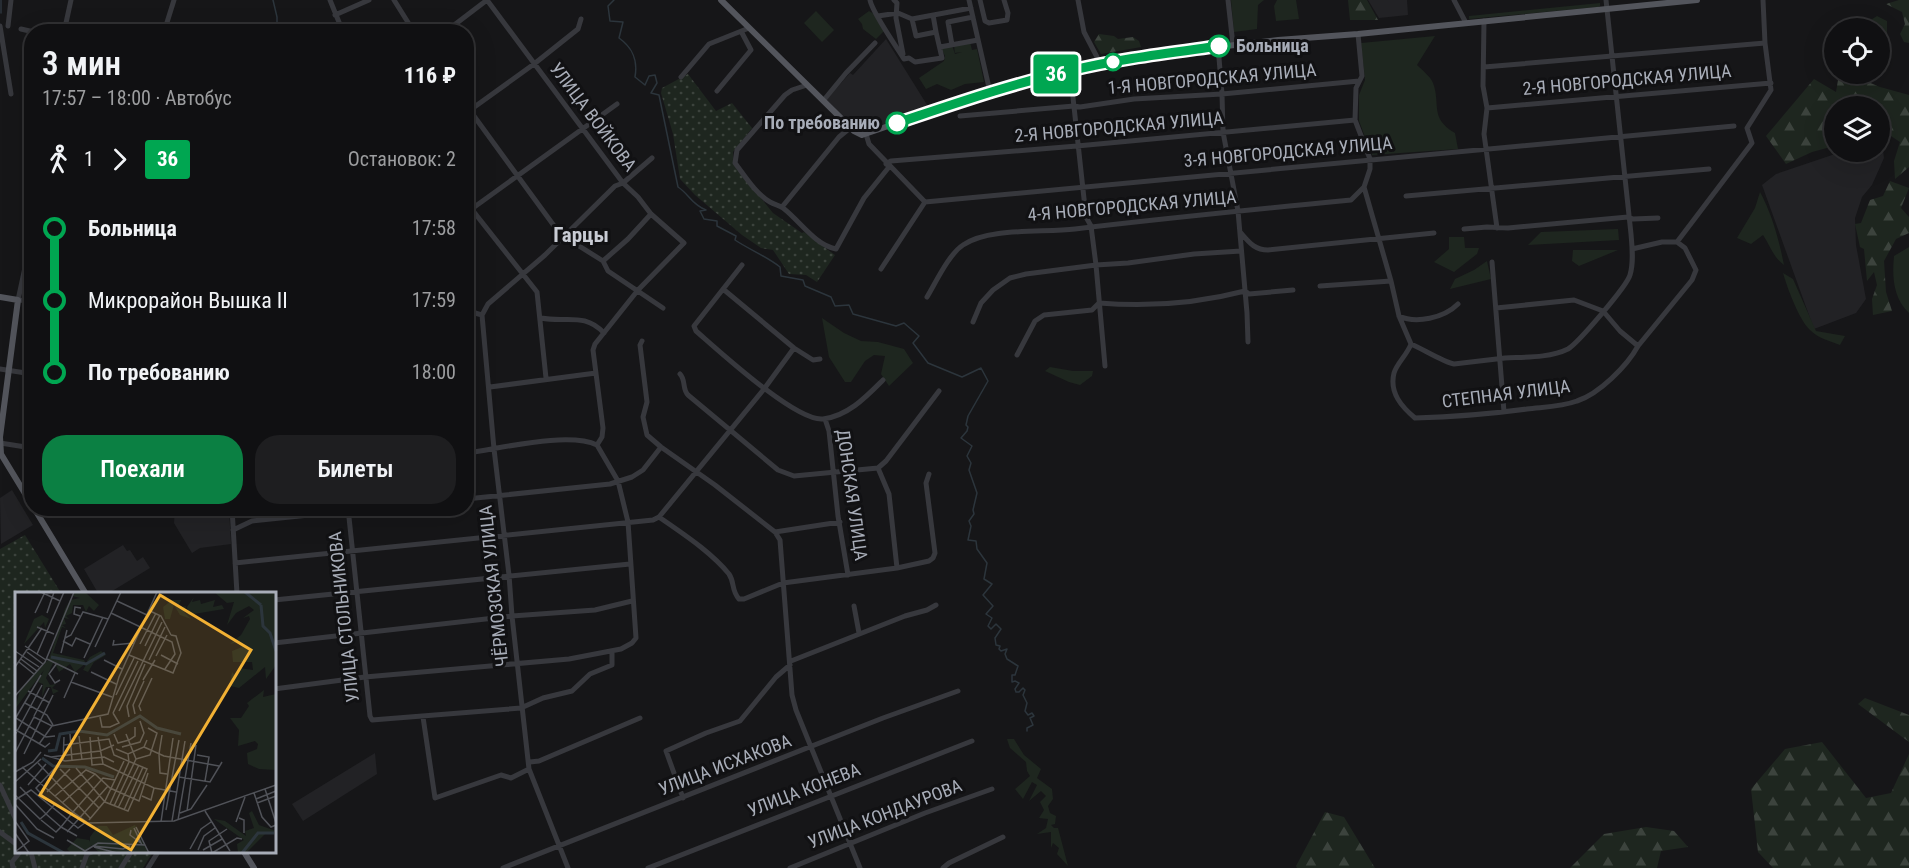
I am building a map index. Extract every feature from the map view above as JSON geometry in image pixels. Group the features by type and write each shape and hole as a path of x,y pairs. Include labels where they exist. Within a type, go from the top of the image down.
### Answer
{"main road":[{"path":"721,0 858,134 866,134 990,92 1098,64 1218,46 1696,0"},
{"path":"0,297 18,300 0,437 1,454 24,492"},
{"path":"38,516 85,592"},
{"path":"245,853 254,868"}],"street":[{"path":"8,26 10,0"},
{"path":"66,24 71,0"},
{"path":"166,24 174,0"},
{"path":"330,0 340,24"},
{"path":"336,15 369,0"},
{"path":"394,0 409,24"},
{"path":"456,24 487,0"},
{"name":"УЛИЦА ВОЙКОВА","path":"487,0 623,183 651,214 684,243 638,290"},
{"path":"870,0 871,8 904,59"},
{"path":"894,0 897,3 898,29 904,59"},
{"path":"974,0 985,21 989,23 1006,20 1008,13 1004,0"},
{"path":"974,0 971,8 990,92"},
{"path":"1078,0 1084,32 1097,57 1098,64"},
{"path":"1228,0 1233,45"},
{"path":"1454,0 1466,23"},
{"path":"1358,34 1362,76 1355,98 1355,120 1370,159 1370,169 1364,187 1399,316 1411,344 1450,363 1541,356 1569,348 1629,278 1632,249 1606,0"},
{"path":"1632,249 1662,242 1677,242 1752,143 1747,128 1771,90 1765,43 1763,0"},
{"path":"878,16 898,13 912,19 971,8"},
{"path":"904,59 909,58 915,62 942,58 933,15"},
{"path":"952,45 948,21 973,17"},
{"path":"474,106 534,64 578,29 581,19"},
{"path":"912,19 916,36 936,32"},
{"path":"1484,21 1483,86 1486,108 1484,134 1488,148 1497,228"},
{"path":"0,26 11,94"},
{"path":"681,77 709,44 742,33 749,28"},
{"path":"717,91 751,50 742,33"},
{"path":"940,47 978,40"},
{"path":"823,101 875,43"},
{"path":"1484,67 1765,43"},
{"path":"1218,46 1223,132 1238,211 1248,342"},
{"path":"1070,70 1086,217 1091,226 1096,265 1105,366"},
{"name":"1-Я НОВГОРОДСКАЯ УЛИЦА","path":"960,116 1359,81"},
{"name":"2-Я НОВГОРОДСКАЯ УЛИЦА","path":"1486,108 1771,83"},
{"path":"807,85 785,95 737,150 735,163 770,202 782,207 818,239 836,249 864,198 888,165"},
{"path":"474,207 617,104"},
{"path":"474,118 564,237 603,261 608,271 663,308"},
{"name":"2-Я НОВГОРОДСКАЯ УЛИЦА","path":"888,165 891,161 1277,129 1355,120"},
{"name":"3-Я НОВГОРОДСКАЯ УЛИЦА","path":"925,202 1734,126"},
{"path":"782,207 839,137 850,128"},
{"path":"866,134 869,144 925,202 881,269"},
{"path":"474,312 482,315 488,304 564,237 615,186 623,183 652,158"},
{"path":"1406,196 1708,169"},
{"name":"4-Я НОВГОРОДСКАЯ УЛИЦА","path":"927,297 954,252 964,243 991,235 1075,229 1351,200 1364,187"},
{"path":"603,261 651,214"},
{"path":"474,217 537,292 546,378"},
{"path":"1464,229 1628,217 1658,218"},
{"path":"1240,232 1253,247 1260,250 1434,233"},
{"name":"СТЕПНАЯ УЛИЦА","path":"1411,344 1409,351 1394,373 1396,397 1402,407 1415,418 1555,406 1584,398 1605,384 1633,356 1638,346 1692,280 1695,270 1685,249 1677,242"},
{"path":"973,322 981,303 993,290 1010,278 1096,265 1241,251"},
{"path":"1492,262 1504,412"},
{"path":"742,265 694,326 696,331 764,388 805,415 825,419 848,411 883,380"},
{"path":"24,272 18,300 24,300"},
{"path":"1320,286 1391,281"},
{"path":"723,289 794,348 813,360 820,359"},
{"path":"597,445 602,437 603,428 593,350 638,290"},
{"path":"1017,355 1035,321 1044,315 1092,310 1100,303 1144,305 1226,296 1245,291 1249,294 1293,290"},
{"path":"1496,308 1574,300 1603,311 1620,331 1638,346"},
{"path":"1399,316 1407,320 1415,320 1448,312 1458,304"},
{"name":"ЧЁРМОЗСКАЯ УЛИЦА","path":"482,315 494,449 510,575 521,708 529,765 568,868"},
{"path":"541,318 553,321 583,319 596,324 604,333"},
{"path":"642,341 640,345 647,402 643,417 647,435 775,532 780,540 796,710 860,868"},
{"path":"235,563 659,517 794,348"},
{"path":"0,369 24,373"},
{"path":"490,387 596,373"},
{"path":"680,374 688,396 778,470 786,474 813,475 833,471 878,468 886,461 939,391"},
{"name":"ДОНСКАЯ УЛИЦА","path":"825,419 829,431 848,575"},
{"path":"276,689 365,677 569,659 612,652 632,643 636,638 628,522 618,480 597,445 589,441 562,439 474,452"},
{"path":"0,442 24,446"},
{"path":"474,498 610,484 632,477 643,470 661,447"},
{"path":"878,468 889,494 897,568"},
{"path":"659,517 698,544 717,562 731,576 733,593 739,599 744,599 783,583 897,568 929,561 933,558 934,553 926,483 930,474"},
{"path":"232,516 237,592"},
{"path":"233,531 252,522 300,516"},
{"name":"УЛИЦА СТОЛЬНИКОВА","path":"349,516 370,716 374,721 423,717"},
{"path":"775,532 840,522"},
{"path":"276,600 630,564"},
{"path":"276,643 512,616 595,610 632,602"},
{"path":"683,798 666,751 706,733 740,722 790,663 859,633 936,605"},
{"path":"854,606 859,633"},
{"path":"612,652 612,665 590,674 572,692 543,699 521,708 423,717 435,798 501,775 511,778 529,765 640,718"},
{"name":"УЛИЦА ИСХАКОВА","path":"503,868 958,691"},
{"name":"УЛИЦА КОНЕВА","path":"648,868 972,741"},
{"path":"0,785 15,818"},
{"name":"УЛИЦА КОНДАУРОВА","path":"790,868 992,789"},
{"path":"0,832 15,843"},
{"path":"943,868 1004,837"},
{"path":"13,868 12,862 19,853"},
{"path":"31,853 35,868"},
{"path":"82,868 90,853"},
{"path":"121,868 130,853"},
{"path":"148,868 157,853"}],"shaded area":[{"path":"1368,0 1407,0 1408,15 1379,18"},
{"path":"886,39 929,108 860,131 854,128 826,100 850,73 853,75"},
{"path":"1824,158 1824,162 1882,162 1872,185 1862,197 1855,218 1856,245 1866,299 1856,313 1814,329 1762,185 1776,174"},
{"path":"12,490 24,510 24,516 28,516 33,525 1,544 0,498"},
{"path":"174,516 229,516 231,544 200,548 192,553 174,523"},
{"path":"123,545 127,551 130,550 137,561 143,557 150,568 111,592 97,592 84,569"},
{"path":"375,753 377,774 303,821 292,804"}],"green space":[{"path":"1231,0 1264,0 1258,5 1257,29 1234,32"},
{"path":"1277,0 1296,0 1299,19 1276,21 1274,6"},
{"path":"1348,0 1367,0 1378,20 1350,20"},
{"path":"1909,0 1909,43 1904,42 1900,34 1905,24 1902,12 1886,4"},
{"path":"1600,3 1598,7 1469,19 1469,16"},
{"path":"816,11 834,30 822,42 804,23"},
{"path":"869,11 874,14 884,31 876,39 863,29 858,19"},
{"path":"1099,34 1114,36 1118,39 1133,37 1139,41 1141,47 1101,54 1094,42"},
{"path":"1435,36 1417,65 1432,81 1439,116 1442,122 1455,133 1458,149 1372,155 1359,121 1359,95 1365,80 1361,43"},
{"path":"970,42 972,50 977,49 984,82 965,84 951,90 937,84 926,89 919,78 944,61 945,56 941,48 952,45 955,54 962,52 955,53 954,46"},
{"path":"688,74 716,111 732,103 752,128 733,152 734,165 773,213 835,255 817,282 806,275 789,274 773,250 761,248 742,235 695,195 680,179 673,134 661,93 662,88"},
{"path":"1814,79 1836,92 1837,84 1873,84 1909,95 1909,167 1895,179 1894,161 1900,142 1890,135 1890,96 1824,96 1824,149 1786,164 1766,136"},
{"path":"1890,181 1909,188 1901,208 1909,217 1909,233 1896,239 1884,261 1886,292 1892,311 1873,315 1872,299 1877,285 1874,272 1867,281 1864,249 1860,247 1855,224 1861,223 1870,200 1883,196"},
{"path":"1760,192 1775,227 1784,265 1763,235 1751,244 1737,238 1755,208"},
{"path":"1618,229 1619,240 1528,245 1541,232"},
{"path":"1449,237 1464,237 1465,248 1479,248 1477,254 1454,272 1434,262 1449,249"},
{"path":"1909,247 1909,313 1897,294 1893,271 1894,256"},
{"path":"1573,250 1618,250 1579,266 1572,261"},
{"path":"1487,261 1491,279 1450,289 1455,279"},
{"path":"1783,273 1793,279 1816,331 1845,336 1840,345 1817,335 1806,325 1794,303"},
{"path":"822,318 861,341 878,342 904,349 913,363 889,386 881,374 885,356 874,355 865,361 851,382 845,382 829,357"},
{"path":"1050,367 1073,371 1093,371 1092,376 1080,385 1045,371"},
{"path":"25,535 60,592 15,592 15,663 13,664 15,667 15,853 152,853 143,868 0,868 0,549"},
{"path":"1865,698 1909,715 1909,742 1858,704"},
{"path":"1007,739 1014,739 1024,755 1041,769 1037,778 1052,789 1053,799 1048,806 1050,813 1056,816 1055,824 1051,825 1058,828 1068,866 1057,854 1059,848 1053,843 1051,848 1051,832 1037,834 1046,828 1048,819 1039,818 1044,810 1040,802 1046,796 1041,791 1029,801 1037,785 1032,782 1023,799 1015,789 1030,776 1026,762 1010,748"},
{"path":"1822,742 1866,798 1891,793 1909,754 1909,868 1773,868 1758,852 1751,789 1785,749"},
{"path":"1325,812 1344,817 1375,868 1297,868"},
{"path":"1646,827 1674,831 1688,847 1661,851 1657,868 1570,868 1604,834"}],"waterway":[{"path":"1,0 1,13"},
{"path":"273,0 277,24"},
{"path":"614,0 608,6 610,21 623,22 619,38 628,46 633,55 636,65 635,77 645,85 649,76 655,75 657,83 651,93 659,95 678,187 697,205 706,210 700,211 704,219 717,221 717,226 736,236 735,240 780,267 781,276 803,280 805,286 831,297 835,306 849,305 853,314 896,326 904,323 919,336 913,343 928,363 962,377 981,368 988,381 968,416 967,431 961,438 972,446 967,456 971,463 969,470 977,493 974,514 969,521 971,526 968,540 976,541 977,549 987,563 984,579 992,584 983,595 993,606 986,614 992,618 988,626 991,629 996,624 1001,629 995,638 996,645 1000,646 1001,651 1007,649 1005,654 1007,659 1018,666 1015,675 1012,675 1012,682 1019,683 1015,689 1016,692 1023,688 1025,690 1023,695 1027,703 1025,711 1028,715 1032,713 1034,716 1030,718 1033,725 1027,728 1027,731"}],"bus line":[{"name":"36","path":"897,123 990,92 1066,71 1103,63 1219,46"}],"place":[{"name":"Больница","path":"1219,46"},
{"name":"По требованию","path":"897,123"}],"district":[{"name":"Гарцы","path":"581,235"}]}
